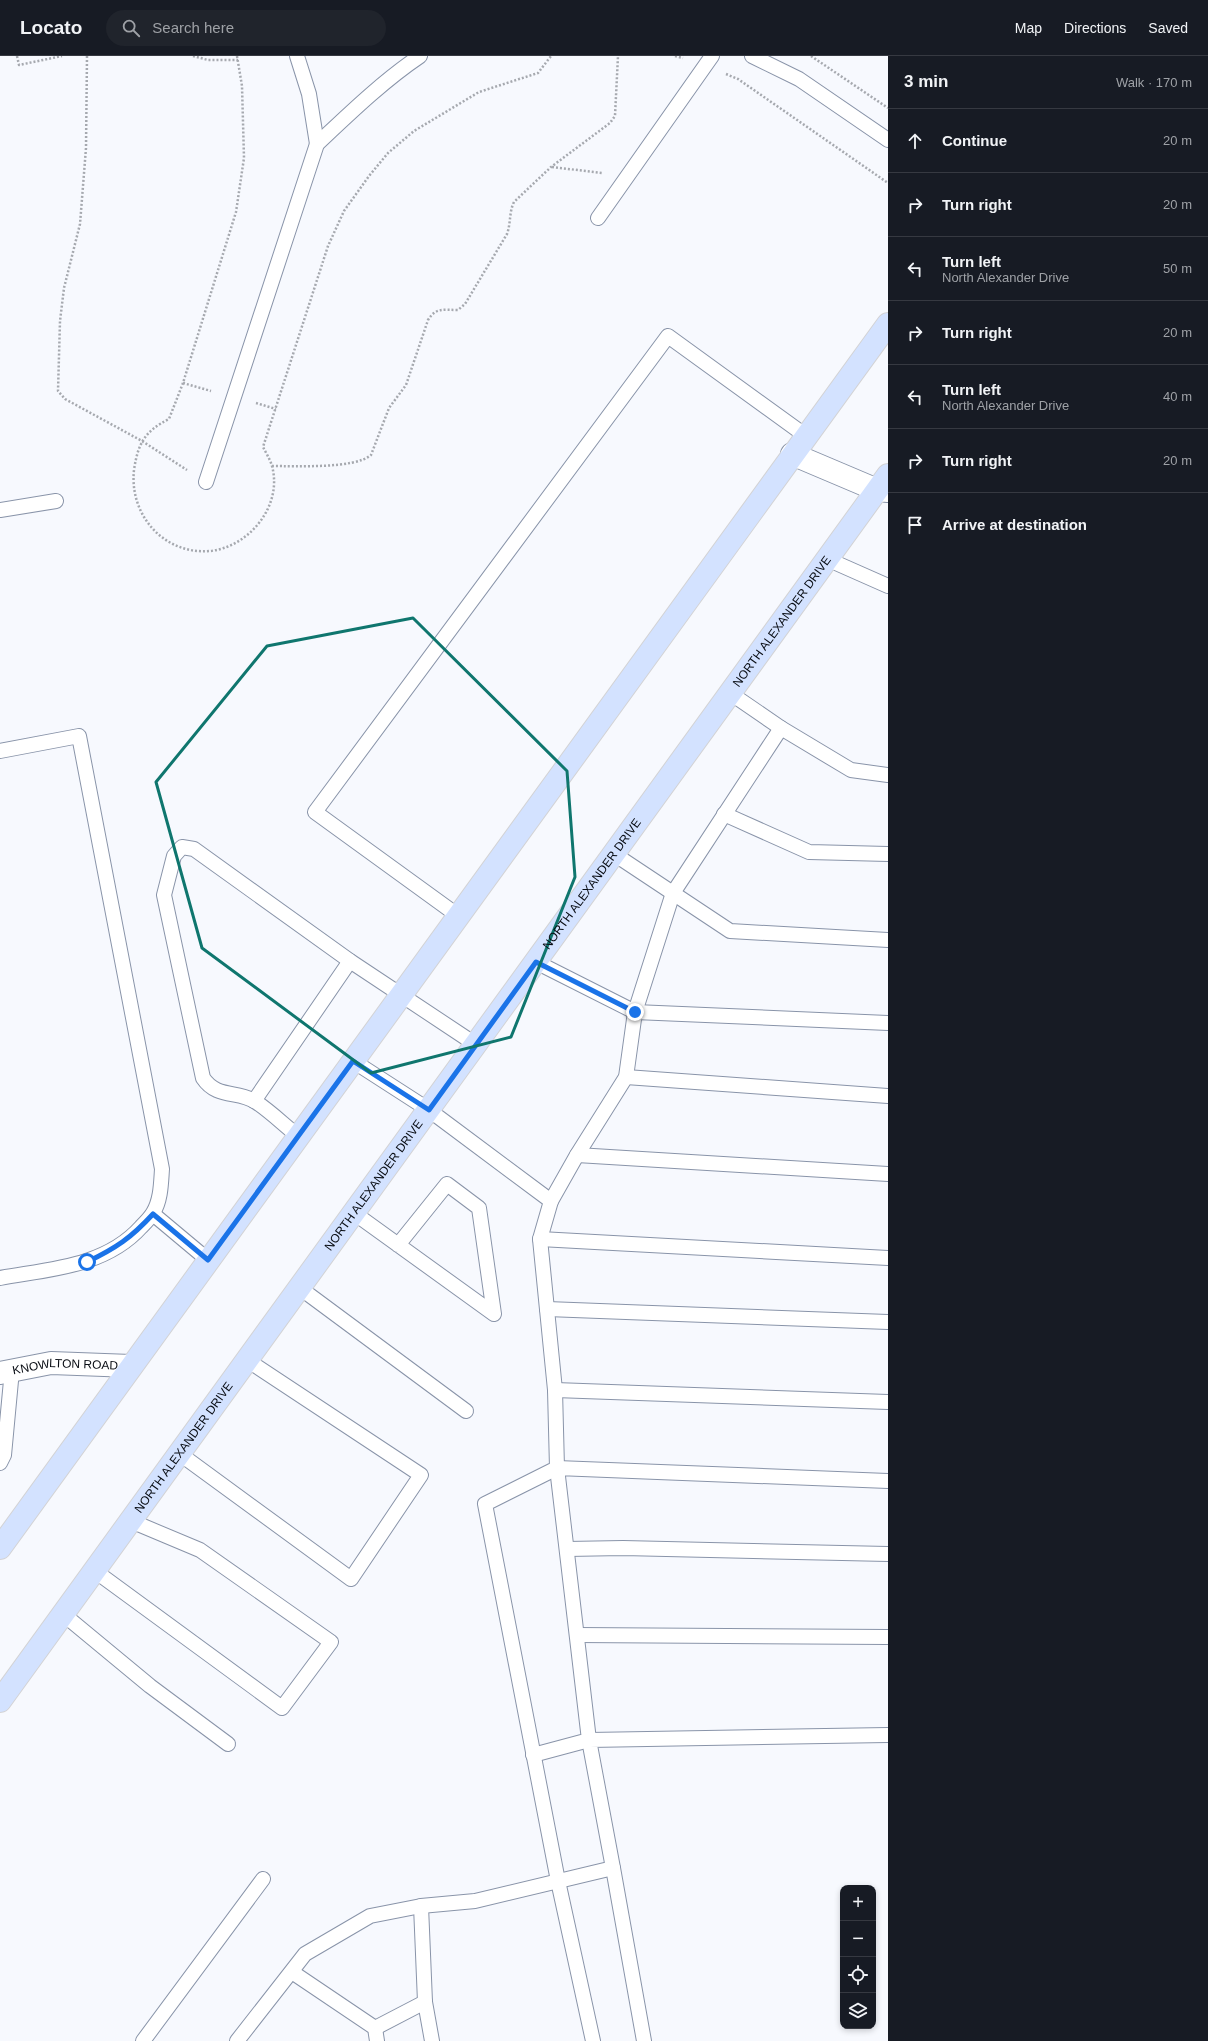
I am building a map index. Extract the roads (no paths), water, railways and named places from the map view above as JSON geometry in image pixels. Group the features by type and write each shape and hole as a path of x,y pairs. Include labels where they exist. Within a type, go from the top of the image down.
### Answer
{"main road":[{"path":"2,1540 353,1061 457,915 888,324"},
{"name":"NORTH ALEXANDER DRIVE","path":"0,1701 827,559 884,485"}],"street":[{"path":"792,454 884,485"},
{"name":"KNOWLTON ROAD","path":"6,1372 51,1363 130,1366"}],"lane":[{"path":"206,482 317,144 309,94 297,56"},
{"path":"317,144 355,108 404,67 420,56"},
{"path":"752,56 799,79 888,140"},
{"path":"598,218 708,61"},
{"path":"457,915 315,812 668,336 806,436"},
{"path":"0,510 56,501"},
{"path":"827,559 888,586"},
{"path":"730,693 781,728 851,770 888,776"},
{"path":"644,2041 589,1740 557,1468 555,1390 540,1239 551,1200 577,1155 626,1077 635,1012 673,893 781,728"},
{"path":"0,751 79,736 162,1168 158,1198 153,1214 135,1234 116,1248 87,1262 0,1278"},
{"path":"724,814 809,852 888,854"},
{"path":"298,1136 254,1101 217,1091 208,1085 203,1078 164,895 174,856 182,847 194,849 350,960 475,1044"},
{"path":"614,854 730,931 888,940"},
{"path":"254,1101 350,960"},
{"path":"536,962 635,1012 888,1022"},
{"path":"353,1061 429,1110 551,1200"},
{"path":"626,1077 888,1096"},
{"path":"577,1155 888,1174"},
{"path":"354,1213 398,1245 494,1314 478,1208 447,1184 398,1245"},
{"path":"153,1214 208,1260"},
{"path":"540,1239 888,1258"},
{"path":"300,1288 466,1410"},
{"path":"547,1309 888,1322"},
{"path":"180,1454 352,1579 421,1476 247,1360"},
{"path":"0,1463 4,1455 6,1372"},
{"path":"555,1390 888,1402"},
{"path":"593,2041 558,1881 485,1504 557,1468 888,1481"},
{"path":"95,1571 282,1708 331,1642 200,1550 131,1521"},
{"path":"567,1548 888,1554"},
{"path":"63,1614 150,1686 228,1744"},
{"path":"577,1635 888,1638"},
{"path":"533,1754 589,1740 888,1735"},
{"path":"237,2041 305,1954 370,1916 421,1906 475,1901 613,1868"},
{"path":"143,2041 263,1879"},
{"path":"421,1906 425,2002 432,2041"},
{"path":"292,1972 376,2034 425,2002"}]}
